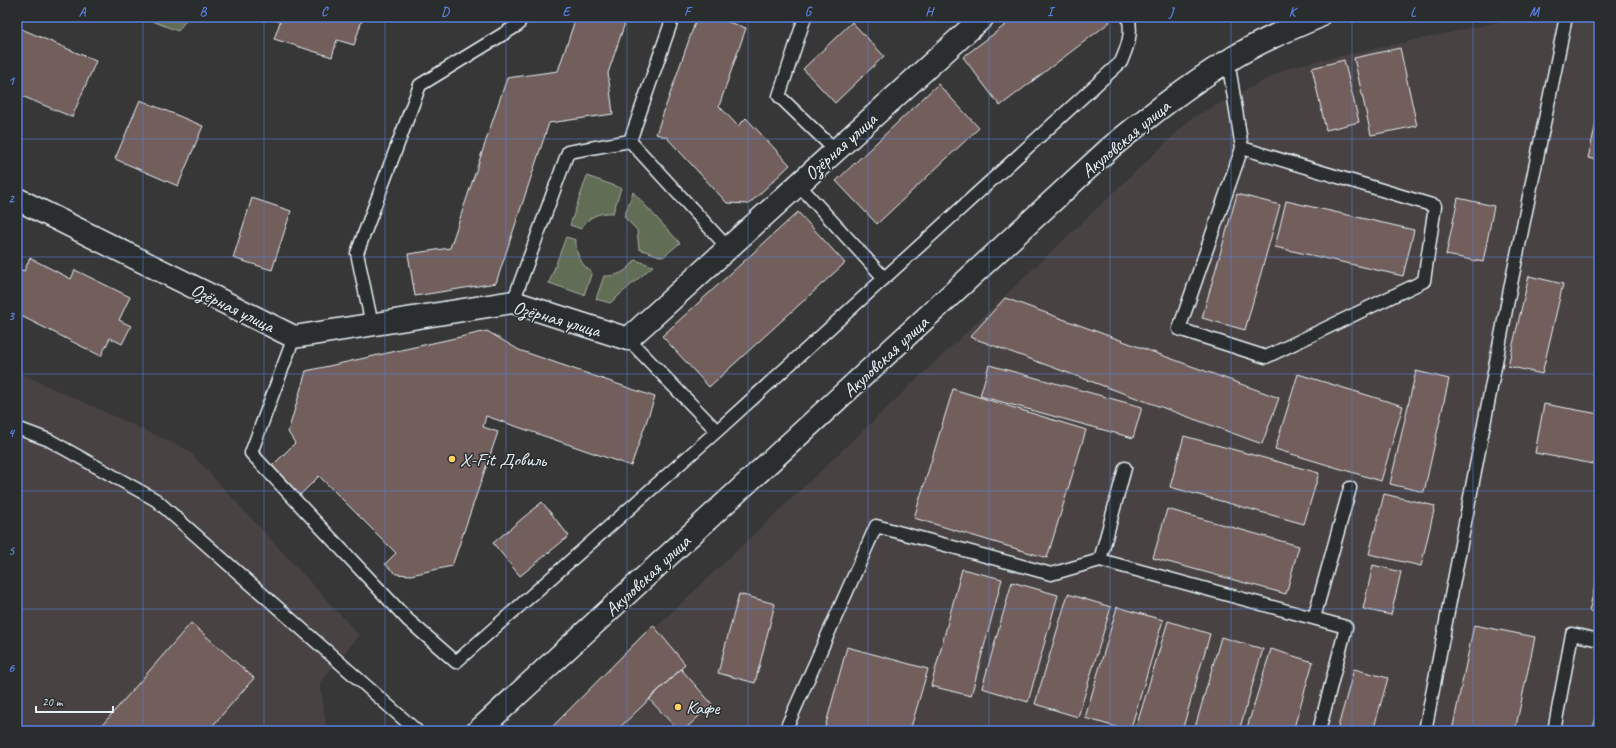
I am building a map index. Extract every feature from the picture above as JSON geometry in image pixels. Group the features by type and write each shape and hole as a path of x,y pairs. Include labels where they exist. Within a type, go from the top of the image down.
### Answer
{"street":[{"name":"Озёрная улица","path":"17,199 294,337 514,302 628,339 983,17"},
{"name":"Акуловская улица","path":"478,731 1110,148 1172,99 1228,60 1272,37 1318,17"}],"lane":[{"path":"372,325 357,253 420,85 518,25 521,17"},
{"path":"630,142 673,17"},
{"path":"805,17 779,96 835,150"},
{"path":"294,337 251,453 408,620 456,662 717,431 1121,62 1129,43 1128,17"},
{"path":"1425,731 1511,284 1566,17"},
{"path":"1228,60 1242,148 1179,328 1266,357 1424,281 1436,206 1242,148"},
{"path":"630,142 728,248"},
{"path":"514,302 568,152 630,142"},
{"path":"798,184 884,278"},
{"path":"628,339 717,431"},
{"path":"17,428 49,440 156,500 417,731"},
{"path":"1100,560 1125,468"},
{"path":"1314,618 1350,488"},
{"path":"785,731 876,526 1051,574 1100,560 1346,627 1319,731"},
{"path":"1554,731 1572,634 1599,640"}],"shaded area":[{"path":"1522,17 1599,19 1599,731 547,731 1192,118 1290,67"},
{"path":"17,372 188,450 359,635 320,683 327,731 17,731"}],"green space":[{"path":"142,17 188,17 178,31"},
{"path":"587,176 621,188 613,213 598,214 590,218 581,229 570,225"},
{"path":"633,192 680,243 663,257 639,249 637,230 624,217"},
{"path":"566,237 576,240 578,254 582,262 592,272 584,295 549,283"},
{"path":"635,260 653,266 610,303 596,299 604,276 618,274 626,270"}],"building":[{"path":"268,17 363,17 354,45 337,40 332,57 274,39 280,22"},
{"path":"576,17 627,17 608,73 613,114 549,123 496,283 415,296 408,254 450,248 507,78 558,71"},
{"path":"697,17 714,17 746,28 719,106 738,126 746,118 790,165 749,204 727,203 668,139 669,138 656,134"},
{"path":"1016,17 1106,17 1110,22 1000,106 963,57"},
{"path":"852,22 884,56 835,103 803,69"},
{"path":"17,27 96,61 72,117 17,94"},
{"path":"1400,48 1417,126 1371,135 1354,58"},
{"path":"1344,60 1359,122 1326,130 1312,68"},
{"path":"938,84 979,128 877,224 836,181"},
{"path":"140,100 203,126 178,186 115,159"},
{"path":"1599,110 1599,160 1588,158"},
{"path":"1237,194 1280,205 1245,330 1202,318"},
{"path":"252,198 291,211 272,270 233,258"},
{"path":"1458,198 1494,206 1483,262 1446,255"},
{"path":"1286,201 1414,230 1403,276 1275,247"},
{"path":"798,212 845,263 709,387 662,336"},
{"path":"30,258 71,279 75,270 130,297 119,320 131,326 122,344 110,338 101,356 17,314 17,268 24,271"},
{"path":"1529,276 1563,284 1542,374 1508,366"},
{"path":"1005,298 1279,398 1262,444 970,337"},
{"path":"487,331 519,350 655,397 631,466 486,416 483,427 498,432 452,566 411,575 396,574 385,564 396,553 319,476 300,495 271,467 295,443 288,432 306,371"},
{"path":"989,365 1142,407 1133,438 980,396"},
{"path":"1416,371 1449,379 1424,492 1390,484"},
{"path":"1298,374 1403,406 1381,481 1275,449"},
{"path":"953,389 1086,430 1047,558 914,518"},
{"path":"1544,404 1599,414 1599,465 1535,453"},
{"path":"1184,436 1319,473 1304,524 1170,487"},
{"path":"1384,494 1435,506 1421,566 1369,554"},
{"path":"542,502 569,536 520,576 493,543"},
{"path":"1167,509 1299,546 1286,594 1153,558"},
{"path":"1373,565 1401,572 1391,615 1363,609"},
{"path":"962,569 1002,579 971,696 931,686"},
{"path":"1599,569 1599,613 1589,611"},
{"path":"1012,582 1058,595 1028,702 982,688"},
{"path":"739,594 775,604 755,683 718,673"},
{"path":"1068,594 1111,607 1078,717 1035,704"},
{"path":"1117,607 1163,620 1130,731 1085,718"},
{"path":"1168,621 1210,634 1182,731 1135,731"},
{"path":"191,623 254,678 208,731 97,731"},
{"path":"653,625 685,664 681,669 616,731 548,731"},
{"path":"1474,625 1535,637 1515,731 1452,731"},
{"path":"1221,637 1263,649 1239,731 1194,731"},
{"path":"847,647 928,669 910,731 824,731"},
{"path":"1271,649 1313,662 1293,731 1246,731"},
{"path":"681,669 712,704 683,731 679,731 649,699"},
{"path":"1354,669 1388,678 1373,731 1337,731"},
{"path":"1599,706 1599,731 1592,731 1596,717"}],"place":[{"name":"X-Fit Довиль","path":"452,459"},
{"name":"Кафе","path":"678,707"}]}
